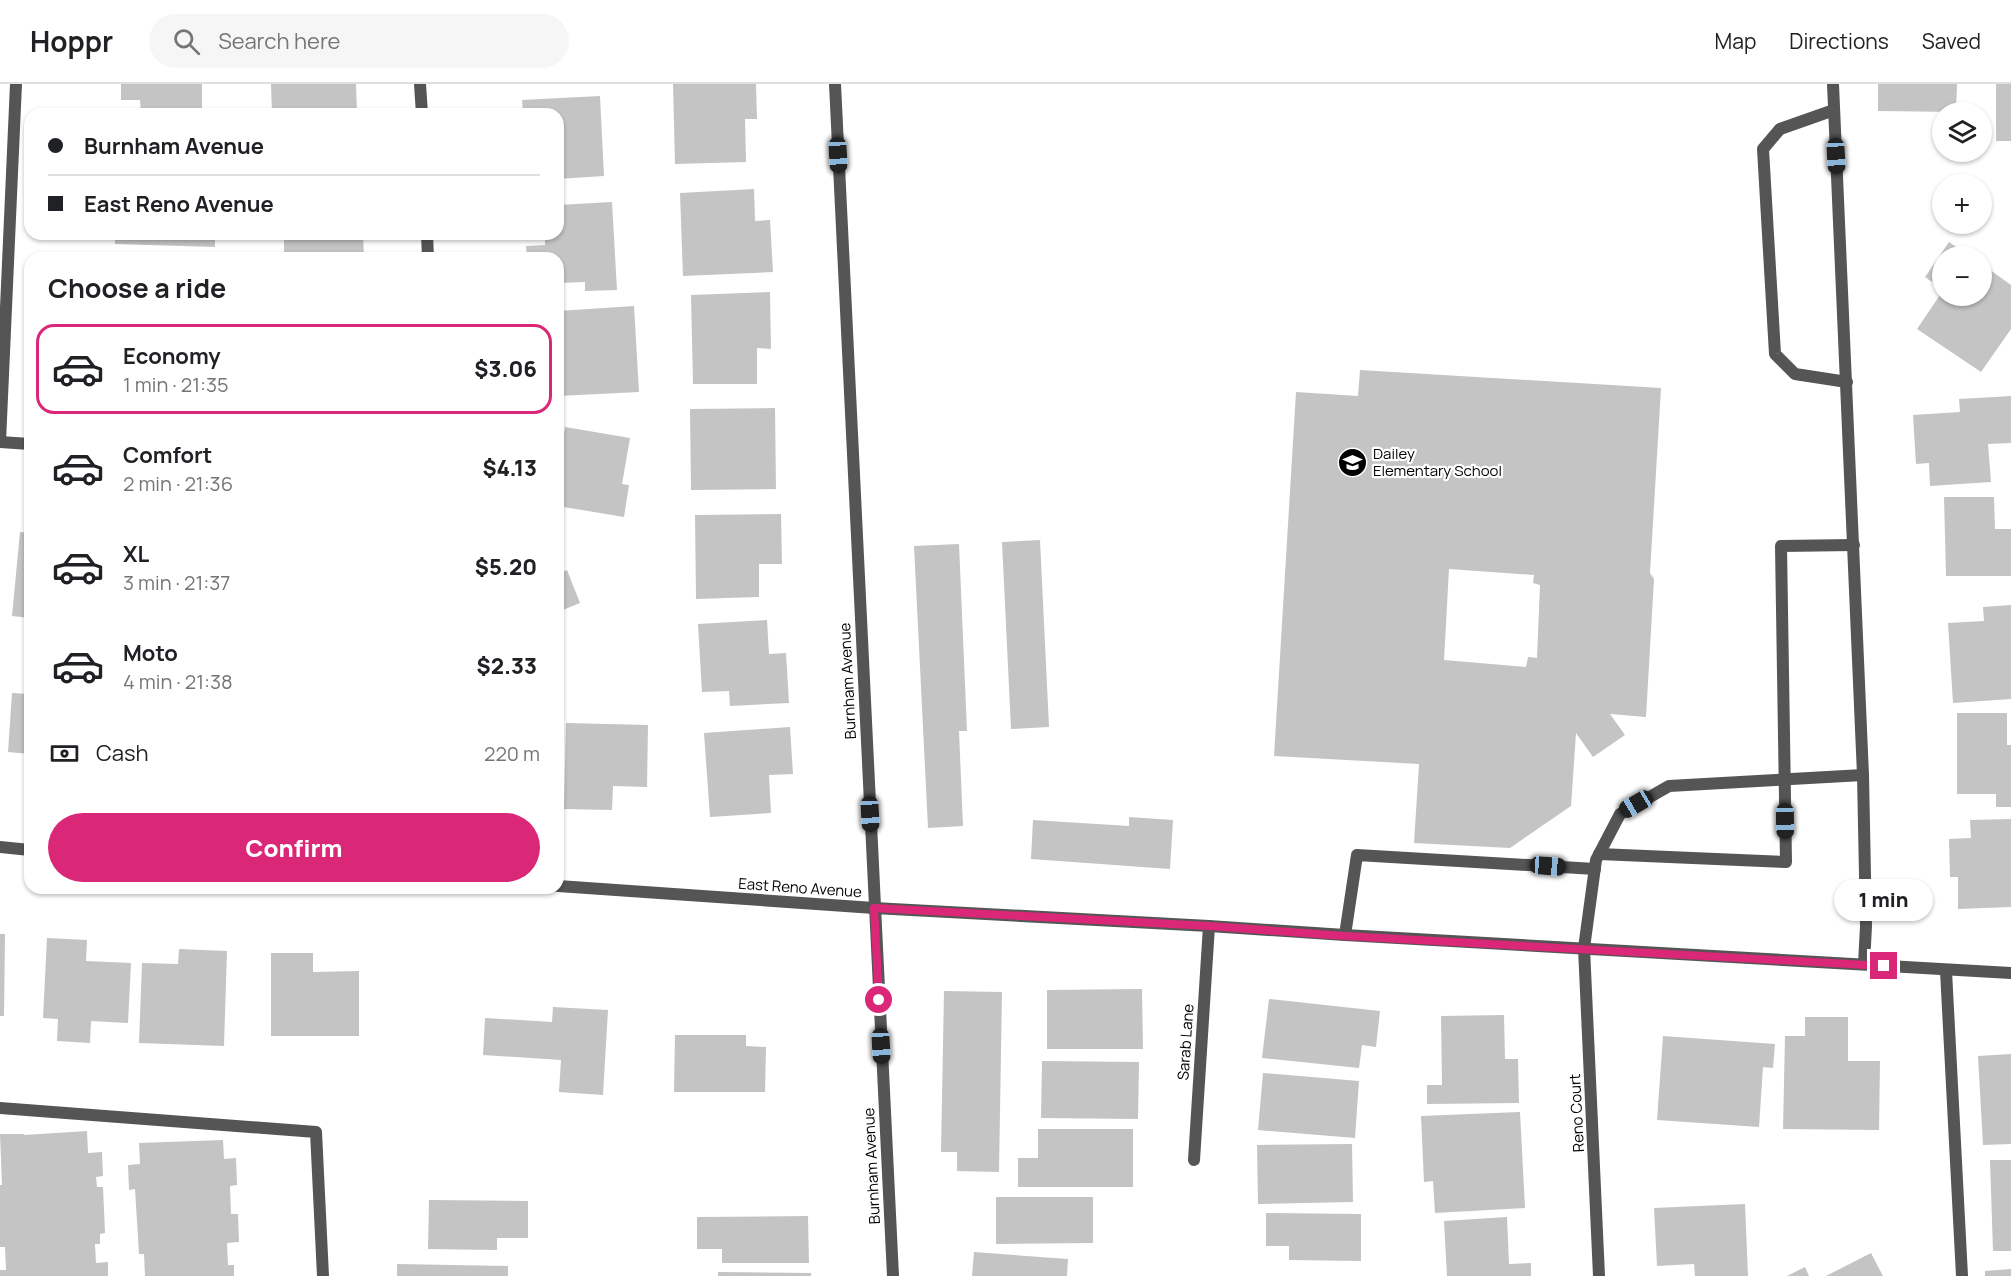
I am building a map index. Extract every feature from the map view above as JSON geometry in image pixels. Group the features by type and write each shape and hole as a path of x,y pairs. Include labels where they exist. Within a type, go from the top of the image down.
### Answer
{"street":[{"path":"16,84 0,442 24,444"},
{"path":"420,84 422,108"},
{"name":"Burnham Avenue","path":"835,84 893,1276"},
{"path":"1833,84 1863,775 1866,926 1864,964"},
{"path":"1834,110 1780,129 1763,148 1775,354 1795,374 1847,382"},
{"path":"1599,854 1786,862 1781,546 1854,544"},
{"name":"Reno Court","path":"1599,1276 1584,948 1599,854 1620,814 1669,786 1863,775"},
{"path":"0,848 24,850"},
{"path":"1345,936 1357,855 1595,869"},
{"name":"East Reno Avenue","path":"564,886 874,908 2011,973"},
{"name":"Sarab Lane","path":"1194,1160 1209,926"},
{"path":"1946,971 1962,1276"},
{"path":"0,1108 316,1132 323,1276"}],"building":[{"path":"121,84 202,84 202,108 141,108 140,100 121,100"},
{"path":"271,84 356,84 357,108 272,108"},
{"path":"673,84 756,84 757,119 745,119 746,162 675,164"},
{"path":"1878,84 1957,84 1956,102 1932,102 1932,112 1878,111"},
{"path":"1996,84 2011,84 2011,141 1996,141"},
{"path":"600,96 604,176 564,179 564,108 523,108 522,100"},
{"path":"754,189 755,221 770,220 773,272 683,276 680,193"},
{"path":"612,202 617,290 585,291 585,282 564,283 564,252 526,252 526,246 545,245 545,240 564,240 564,205"},
{"path":"115,240 215,240 215,247 115,244"},
{"path":"284,240 363,240 364,252 284,252"},
{"path":"1932,267 1932,282 1925,277"},
{"path":"1992,271 2011,285 2011,329 1981,372 1917,329 1933,306 1992,306"},
{"path":"770,292 771,349 757,348 757,384 693,384 691,295"},
{"path":"634,306 639,392 564,396 564,311"},
{"path":"1360,370 1661,388 1650,573 1654,579 1646,717 1610,714 1625,735 1593,757 1576,733 1571,806 1510,848 1414,843 1419,764 1274,756 1296,392 1358,396","holes":["1449,569 1534,575 1533,583 1540,585 1537,658 1528,657 1526,667 1444,660"]},
{"path":"2011,396 2011,443 1988,444 1991,482 1930,486 1929,463 1916,464 1913,415 1960,412 1959,399"},
{"path":"775,408 776,489 691,490 690,409"},
{"path":"565,427 630,438 622,484 629,485 624,517 564,507"},
{"path":"1944,497 1994,497 1995,529 2011,529 2011,576 1946,576"},
{"path":"781,514 782,564 759,564 759,597 696,599 695,515"},
{"path":"20,532 24,532 24,617 12,616"},
{"path":"1040,540 1049,727 1011,729 1002,542"},
{"path":"959,544 967,731 959,731 963,826 928,828 914,546"},
{"path":"567,570 580,603 564,610 564,571"},
{"path":"2011,605 2011,699 1953,703 1948,623 1984,621 1983,607"},
{"path":"767,620 769,654 786,653 789,703 730,706 729,691 702,692 698,624"},
{"path":"12,693 24,694 24,753 8,752"},
{"path":"1957,713 2007,713 2007,745 2011,745 2011,807 1996,807 1996,794 1957,794"},
{"path":"566,723 648,725 647,787 613,786 612,810 564,809"},
{"path":"790,727 793,774 769,775 771,813 710,817 704,733"},
{"path":"1129,817 1173,820 1170,869 1031,859 1033,820 1129,826"},
{"path":"2011,819 2011,907 1958,909 1958,877 1950,877 1949,839 1971,838 1970,820"},
{"path":"0,934 5,934 4,1016 0,1016"},
{"path":"47,938 87,940 86,961 131,963 128,1023 91,1021 90,1043 57,1041 58,1019 43,1018"},
{"path":"179,949 227,951 224,1046 139,1043 142,963 178,964"},
{"path":"271,953 313,953 313,972 359,971 359,1036 271,1036"},
{"path":"1142,989 1143,1049 1047,1049 1047,990"},
{"path":"944,991 1002,992 999,1172 957,1171 957,1152 941,1152"},
{"path":"1269,999 1380,1011 1376,1047 1362,1045 1359,1068 1262,1058"},
{"path":"553,1007 608,1010 603,1095 559,1092 561,1060 483,1055 485,1018 552,1022"},
{"path":"1504,1015 1505,1059 1518,1059 1519,1103 1427,1104 1427,1085 1442,1085 1441,1016"},
{"path":"1805,1017 1848,1017 1848,1061 1880,1061 1879,1130 1783,1129 1785,1036 1805,1036"},
{"path":"675,1035 746,1035 746,1046 766,1047 765,1092 674,1092"},
{"path":"1663,1036 1775,1044 1773,1068 1763,1067 1759,1127 1657,1120"},
{"path":"2011,1054 2011,1144 1983,1145 1978,1056"},
{"path":"1042,1061 1139,1062 1138,1119 1041,1118"},
{"path":"1263,1073 1359,1081 1355,1138 1258,1130"},
{"path":"1520,1112 1525,1208 1435,1213 1433,1181 1424,1182 1421,1116"},
{"path":"1038,1129 1133,1129 1133,1187 1018,1187 1018,1158 1038,1158"},
{"path":"87,1131 88,1153 102,1152 103,1176 96,1177 97,1187 103,1187 105,1233 100,1234 100,1244 95,1244 96,1263 108,1262 108,1276 0,1276 0,1270 6,1270 5,1247 0,1247 0,1185 2,1185 0,1134 24,1135"},
{"path":"223,1140 224,1159 236,1158 237,1185 230,1186 231,1214 238,1214 239,1242 227,1243 228,1265 234,1265 234,1276 145,1276 144,1254 139,1254 135,1189 129,1190 128,1165 140,1164 139,1143"},
{"path":"1352,1144 1353,1202 1258,1204 1257,1145"},
{"path":"1990,1160 2011,1160 2011,1251 1993,1251"},
{"path":"996,1197 1093,1197 1093,1243 996,1244"},
{"path":"429,1200 528,1201 528,1238 497,1238 497,1250 428,1249"},
{"path":"1745,1204 1748,1276 1695,1276 1694,1264 1657,1266 1654,1208"},
{"path":"1266,1213 1361,1214 1361,1261 1289,1260 1289,1246 1266,1246"},
{"path":"808,1216 809,1263 722,1263 722,1249 697,1249 697,1217"},
{"path":"1507,1217 1509,1264 1531,1263 1531,1276 1447,1276 1444,1221"},
{"path":"974,1252 1068,1259 1067,1276 972,1276"},
{"path":"1871,1253 1883,1276 1826,1276"},
{"path":"397,1264 508,1266 508,1276 397,1276"},
{"path":"1805,1267 1809,1276 1787,1276"},
{"path":"2011,1269 2011,1276 1985,1276 1985,1271"},
{"path":"718,1272 811,1273 811,1276 718,1276"}],"place":[{"name":"Dailey Elementary School","path":"1352,463"}],"route":[{"path":"879,1000 874,908 1884,966"}]}
